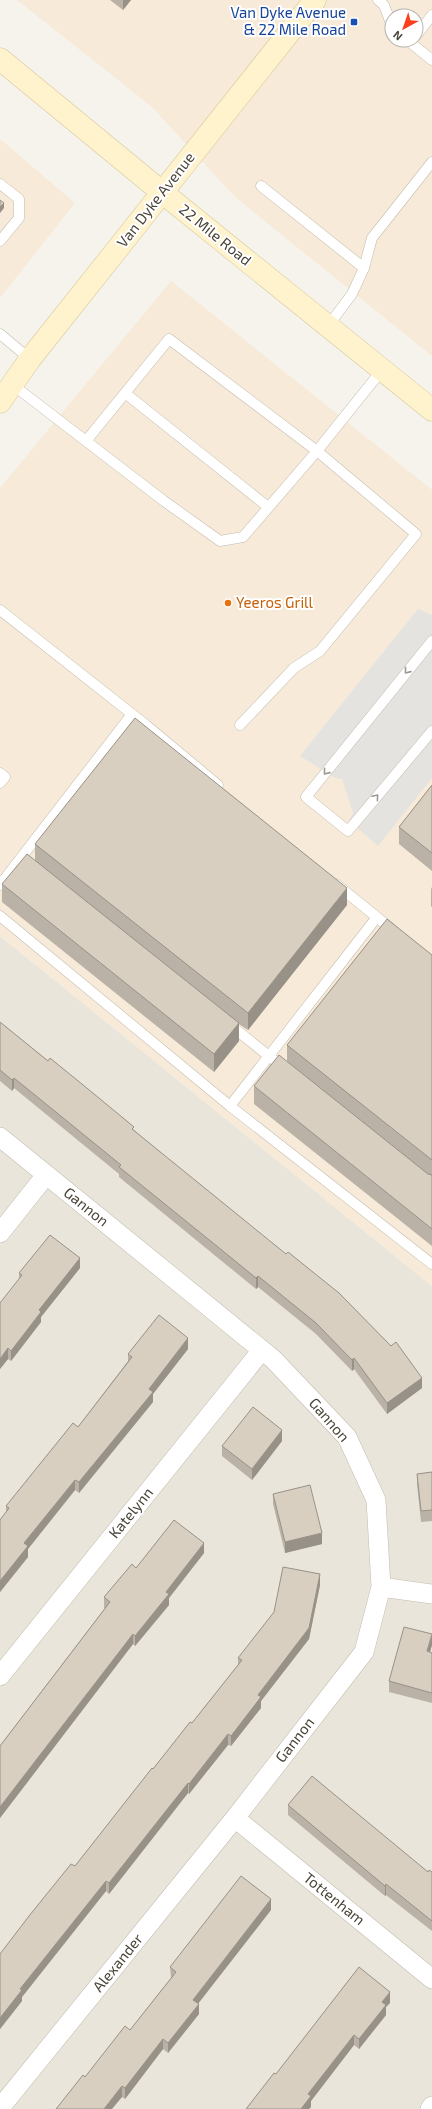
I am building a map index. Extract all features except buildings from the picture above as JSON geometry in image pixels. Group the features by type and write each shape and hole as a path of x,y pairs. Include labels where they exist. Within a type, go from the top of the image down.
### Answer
{"street":[{"name":"Van Dyke Avenue","path":"7,393 30,359 315,0"},
{"name":"22 Mile Road","path":"0,59 163,193 432,410"},
{"name":"Gannon","path":"0,1137 273,1359 347,1437 376,1500 381,1587 364,1652 235,1818"},
{"path":"0,1233 46,1175"},
{"name":"Katelynn","path":"0,1676 262,1350"},
{"path":"381,1587 432,1594"},
{"name":"Tottenham","path":"235,1818 432,1979"},
{"name":"Alexander","path":"2,2103 235,1818"}],"lane":[{"path":"378,0 385,8"},
{"path":"424,25 432,15"},
{"path":"420,48 432,60"},
{"path":"328,326 352,294 364,268 372,238 432,162"},
{"path":"0,184 19,199 19,218 0,241"},
{"path":"261,186 364,268"},
{"path":"0,334 30,359"},
{"path":"86,441 169,339 317,451 416,534 320,651 294,668 240,725"},
{"path":"7,393 86,441 220,541 243,537 317,451 382,370"},
{"path":"125,392 268,507"},
{"path":"0,610 132,714 225,791"},
{"path":"432,641 306,797 348,831 432,730"},
{"path":"0,885 24,860 132,714"},
{"path":"0,773 5,777 0,782"},
{"path":"328,877 401,937"},
{"path":"0,916 230,1106 432,1264"},
{"path":"230,1106 377,917"},
{"path":"219,1016 293,1075"}],"shaded area":[{"path":"17,0 432,0 432,356 235,197 151,106"},
{"path":"0,139 75,203 0,298"},
{"path":"171,281 432,490 432,1286 0,936 0,488"},
{"path":"418,609 432,615 432,778 378,846 349,821 353,813 342,779 335,778 300,756"},
{"path":"0,936 432,1286 432,2109 0,2109"}],"place":[{"name":"Van Dyke Avenue & 22 Mile Road","path":"354,22"},
{"name":"Yeeros Grill","path":"228,603"}]}
